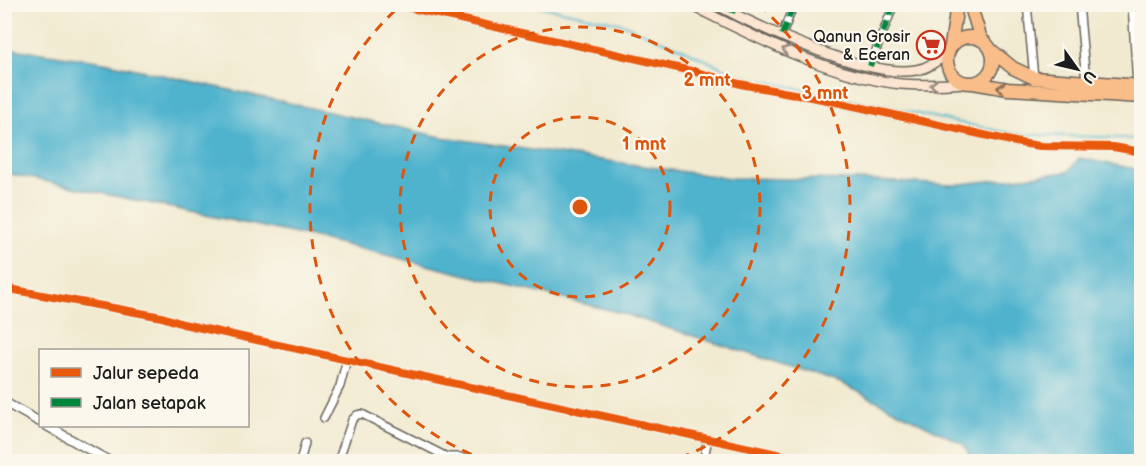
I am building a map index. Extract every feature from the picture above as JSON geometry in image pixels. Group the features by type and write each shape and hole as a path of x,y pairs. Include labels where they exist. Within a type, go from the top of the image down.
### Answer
{"highway":[{"path":"957,4 946,59 954,77 969,83 1008,90 1140,89"},
{"path":"970,4 981,39 1013,68 1034,78 1140,89"},
{"path":"949,49 961,38 968,36 981,39"},
{"path":"969,83 984,78 991,68 993,56 991,50"}],"main road":[{"path":"689,4 798,55 841,70 903,84 969,83"},
{"path":"715,4 734,9 782,35 870,66 915,71 931,65 949,49"}],"street":[{"path":"393,4 700,72 740,84 827,100 982,136 1040,146 1113,147 1142,152"},
{"path":"782,35 794,4"},
{"path":"870,66 894,4"},
{"path":"1027,4 1034,78"},
{"path":"1079,4 1086,82"},
{"path":"1132,4 1140,89"},
{"path":"4,288 162,317 183,324 814,462"},
{"path":"324,418 340,386 347,359"},
{"path":"4,402 39,421"},
{"path":"338,462 352,420 362,414 447,457 460,457 470,462"},
{"path":"49,427 111,462"},
{"path":"703,462 708,439"},
{"path":"300,462 305,444"}],"water":[{"path":"5,48 104,62 441,137 727,178 857,180 953,185 1068,172 1079,158 1141,170 1141,461 974,461 963,444 841,383 621,313 325,240 5,173"}],"waterway":[{"path":"528,4 620,23 740,76 1013,134 1142,140"}],"marked path":[{"path":"732,13 735,4"},
{"path":"782,35 794,4"},
{"path":"870,66 894,4"}],"cycle path":[{"path":"393,4 740,84 827,100 1020,143 1040,146 1113,147 1142,152"},
{"path":"4,288 162,317 183,324 814,462"}],"place":[{"name":"Qanun Grosir & Eceran","path":"931,45"}]}
